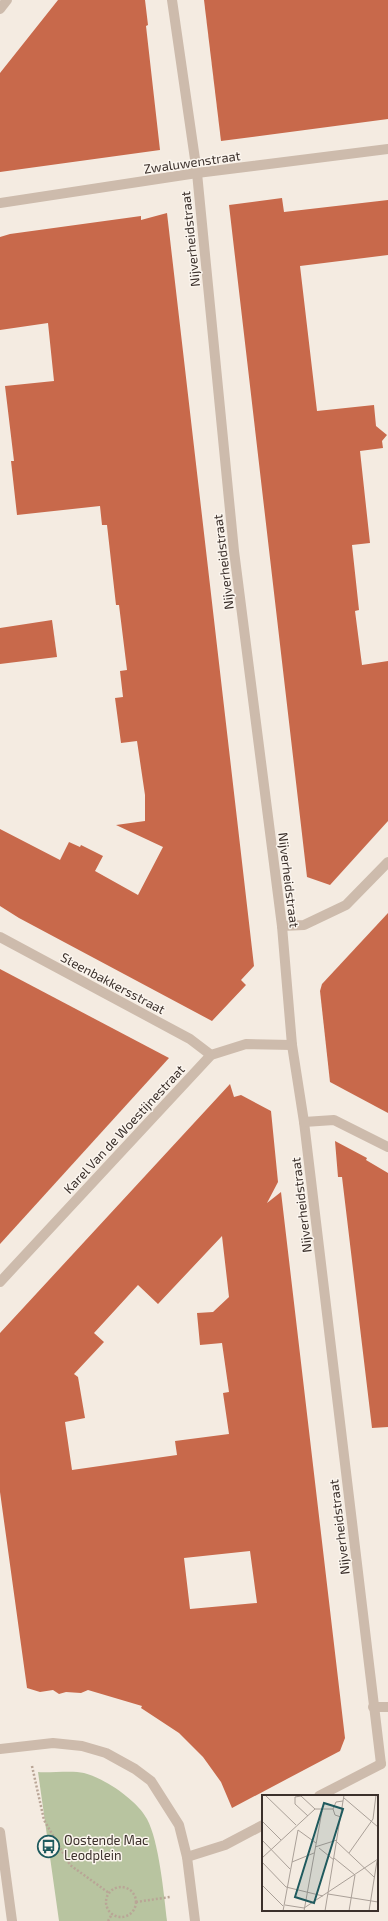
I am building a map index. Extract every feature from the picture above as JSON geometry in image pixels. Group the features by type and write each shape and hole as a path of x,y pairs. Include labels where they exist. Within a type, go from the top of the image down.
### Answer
{"street":[{"path":"0,10 7,0"},
{"name":"Nijverheidstraat","path":"172,0 197,173 234,551 282,926 292,1045 304,1122 373,1707 386,1765"},
{"name":"Zwaluwenstraat","path":"0,203 197,173 388,149"},
{"path":"282,926 304,925 346,905 388,862"},
{"name":"Steenbakkersstraat","path":"0,937 190,1039 211,1055"},
{"name":"Karel Van de Woestijnestraat","path":"0,1282 211,1055 246,1044 292,1045"},
{"path":"304,1122 334,1120 388,1147"},
{"path":"373,1707 388,1707"},
{"path":"0,1749 53,1743 82,1746 106,1753 135,1769 151,1782 179,1825 187,1857 195,1921"},
{"path":"322,1795 386,1765"},
{"path":"187,1857 224,1845 262,1826"},
{"path":"0,1832 12,1921"}],"path":[{"path":"28,1746 44,1820 70,1865 109,1893"},
{"path":"118,1888 123,1888 132,1892 136,1902 133,1911 126,1916 116,1916 112,1914 106,1907 109,1893 118,1888"},
{"path":"136,1902 191,1894"},
{"path":"108,1921 112,1914"}],"green space":[{"path":"38,1772 84,1773 110,1785 136,1804 147,1819 155,1841 167,1921 59,1921"}],"building":[{"path":"58,0 145,0 148,25 146,26 160,150 0,172 0,73"},
{"path":"204,0 388,0 388,119 221,141"},
{"path":"282,198 284,212 388,200 388,255 300,266 317,411 374,405 376,426 387,435 382,441 383,448 360,451 370,543 352,545 359,610 355,611 362,665 388,661 388,821 330,885 307,877 229,205"},
{"path":"167,213 254,966 241,980 246,985 212,1021 19,918 0,906 0,829 60,860 69,842 80,847 81,845 103,856 95,871 138,895 163,847 116,825 145,821 145,795 137,741 121,743 115,698 123,697 120,671 127,670 119,605 116,605 107,525 102,525 100,506 17,515 11,461 14,461 5,386 54,381 48,323 0,330 0,237 10,234 141,216 141,220"},
{"path":"52,620 57,657 0,664 0,628"},
{"path":"388,913 388,1113 330,1082 320,991 322,984"},
{"path":"0,969 169,1058 0,1244"},
{"path":"230,1084 234,1097 241,1095 271,1111 278,1182 267,1203 281,1192 345,1738 340,1751 232,1808 221,1782 203,1757 179,1733 141,1708 142,1706 88,1690 81,1693 66,1692 59,1694 53,1690 40,1692 27,1688 0,1492 0,1333","holes":["222,1236 229,1297 213,1312 197,1313 200,1345 222,1343 229,1392 223,1393 229,1434 175,1441 177,1455 72,1470 65,1422 85,1418 78,1377 74,1374 104,1342 94,1333 138,1285 158,1304","250,1551 257,1603 190,1609 184,1558"]},
{"path":"335,1141 367,1158 366,1160 388,1173 388,1427 372,1428 342,1177 338,1177"}],"place":[{"name":"Oostende Mac Leodplein","path":"48,1847"}]}
